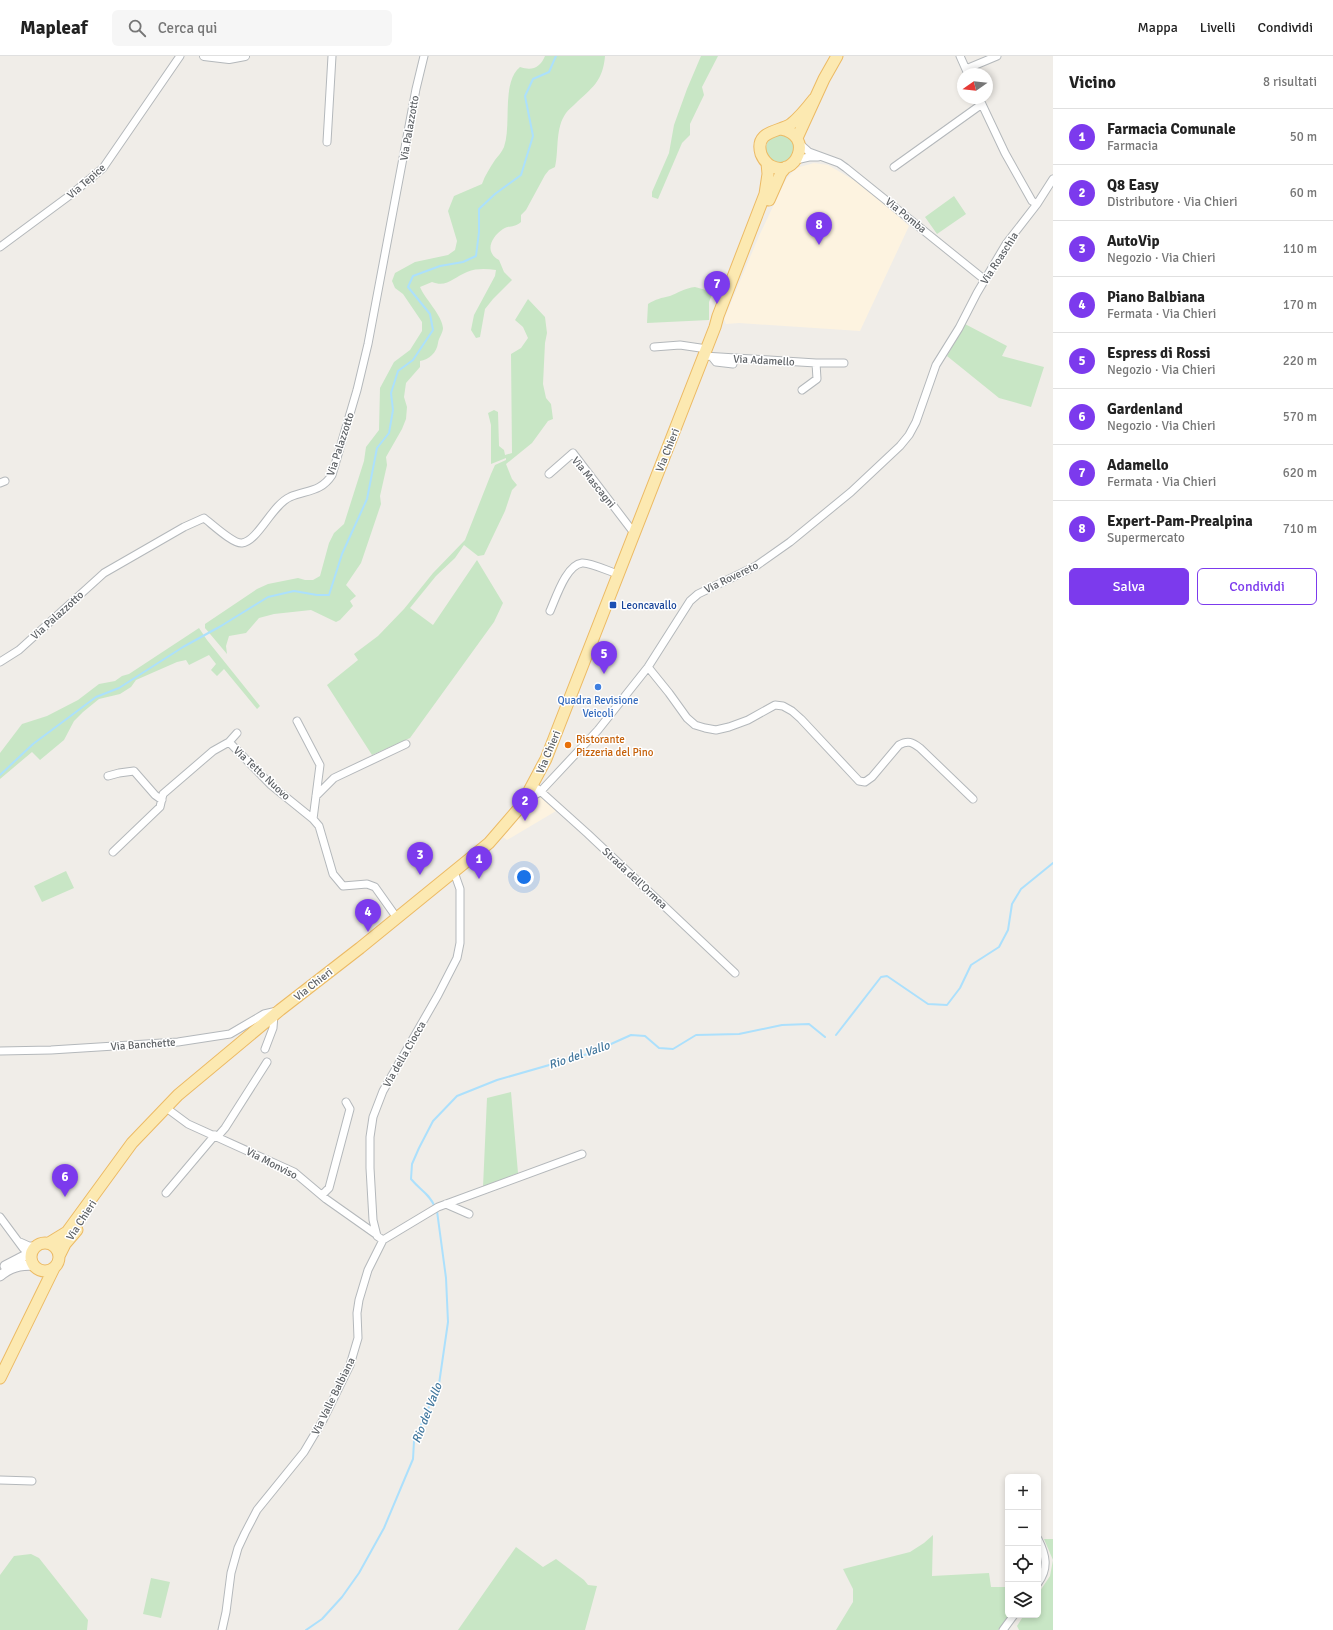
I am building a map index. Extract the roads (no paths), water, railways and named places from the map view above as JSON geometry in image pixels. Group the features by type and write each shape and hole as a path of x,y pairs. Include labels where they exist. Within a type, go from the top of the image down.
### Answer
{"main road":[{"path":"796,160 800,149 798,140 814,99 836,56"},
{"name":"Via Chieri","path":"49,1243 67,1232 132,1143 165,1107 189,1085 277,1012 397,918 489,843 536,788 634,533 708,354 718,316 765,194 768,174 767,164 761,153 762,141 769,132 789,126 799,118 814,99"},
{"path":"781,129 787,130 798,140"},
{"name":"Via Chieri","path":"714,331 721,319 781,173 786,167 796,160"},
{"path":"767,164 780,168 786,167"},
{"name":"Via Chieri","path":"59,1256 65,1244 77,1230 89,1211 102,1184"},
{"path":"0,1270 8,1264 24,1257 42,1243 49,1243 56,1249 59,1256 58,1263 34,1307 0,1378"},
{"path":"34,1249 31,1260 35,1267 38,1284 34,1307"},
{"path":"0,1276 6,1270 24,1265 35,1267 44,1271 54,1268"}],"street":[{"name":"Via Tepice","path":"0,247 73,193 103,168 180,56"},
{"path":"204,56 229,59 245,56"},
{"path":"327,142 332,56"},
{"name":"Via Palazzotto","path":"0,662 19,650 104,574 184,526 204,518 237,543 244,543 254,536 280,503 289,497 326,484 332,475 357,390 368,344 416,90 424,56"},
{"path":"960,56 966,68"},
{"path":"973,68 997,56"},
{"path":"894,167 976,104"},
{"path":"981,104 1008,160 1032,201 1037,204"},
{"name":"Via Pomba","path":"798,140 809,152 839,163 846,168 985,280"},
{"name":"Via Pomba","path":"796,160 809,157 822,158"},
{"name":"Via Roaschia","path":"951,340 959,328 976,293 1006,244 1037,204 1053,179"},
{"name":"Via Rovereto","path":"536,788 598,730 648,667 682,612 698,594 756,566 790,542 851,492 900,446 909,435 916,422 936,365 951,340"},
{"path":"654,347 680,345 708,354"},
{"name":"Via Adamello","path":"708,354 816,363 844,363"},
{"name":"Via Adamello","path":"708,354 716,362 733,364"},
{"path":"802,390 817,378 816,363"},
{"name":"Via Mascagni","path":"549,474 573,453 634,533"},
{"path":"550,611 568,572 577,565 583,563 618,574"},
{"path":"648,667 687,718 695,725 716,730 748,720 775,705 784,706 802,719 859,781 865,782 872,777 899,745 905,741 920,748 973,799"},
{"path":"297,721 320,765 313,819"},
{"name":"Via Tetto Nuovo","path":"113,852 160,807 163,794 213,751 229,742 237,733"},
{"name":"Via Tetto Nuovo","path":"229,742 271,785 313,819 319,826 332,874 343,886 367,884 375,887 397,918"},
{"path":"316,796 334,778 406,744"},
{"path":"108,776 134,771 155,795 162,800"},
{"name":"Strada dell'Ormea","path":"536,788 588,834 736,973"},
{"name":"Via della Ciocca","path":"380,1238 372,1220 370,1137 373,1117 383,1091 438,995 457,958 460,942 460,889 454,872"},
{"path":"266,1049 277,1012"},
{"name":"Via Banchette","path":"0,1051 51,1050 178,1042 230,1034 264,1014 277,1012"},
{"path":"166,1194 225,1128 267,1062"},
{"path":"322,1195 329,1188 350,1109 346,1102"},
{"name":"Via Monviso","path":"165,1107 188,1124 294,1172 380,1238"},
{"path":"380,1238 446,1204 477,1194 582,1154"},
{"path":"446,1204 468,1214"},
{"path":"0,1217 26,1251 34,1249"},
{"name":"Via Valle Balbiana","path":"222,1630 231,1573 238,1548 245,1533 258,1510 304,1452 323,1420 350,1365 358,1338 357,1313 359,1300 380,1238"},
{"path":"0,1480 32,1481"},
{"path":"1039,1582 1042,1577 1046,1560 1041,1546"},
{"path":"1003,1630 1012,1618"}],"waterway":[{"path":"0,775 33,744 96,697 119,688 183,647 268,597 294,591 317,595 329,595 342,554 367,499 377,448 389,433 393,410 391,393 398,371 413,360 433,330 430,314 408,287 413,276 440,266 463,262 476,256 479,232 479,209 495,194 521,175 533,136 525,96 533,79 549,72 556,56"},
{"name":"Rio del Vallo","path":"836,1035 881,977 887,976 928,1004 947,1005 960,988 971,965 999,947 1008,930 1012,904 1021,889 1053,863"},
{"name":"Rio del Vallo","path":"435,1207 427,1195 411,1179 412,1164 433,1121 457,1096 497,1080 591,1053 631,1035 645,1036 659,1048 673,1049 696,1035 739,1034 782,1025 809,1024 825,1037"},
{"name":"Rio del Vallo","path":"306,1630 322,1619 342,1597 359,1573 384,1528 413,1459 414,1441 439,1384 448,1322 446,1278 437,1211"}],"place":[{"name":"Expert-Pam-Prealpina","path":"819,245"},
{"name":"Adamello","path":"717,304"},
{"name":"Leoncavallo","path":"613,605"},
{"name":"Espress di Rossi","path":"604,674"},
{"name":"Quadra Revisione Veicoli","path":"598,687"},
{"name":"Ristorante Pizzeria del Pino","path":"568,745"},
{"name":"Q8 Easy","path":"525,821"},
{"name":"AutoVip","path":"420,875"},
{"name":"Farmacia Comunale","path":"479,879"},
{"name":"Piano Balbiana","path":"368,932"},
{"name":"Gardenland","path":"65,1197"}]}
